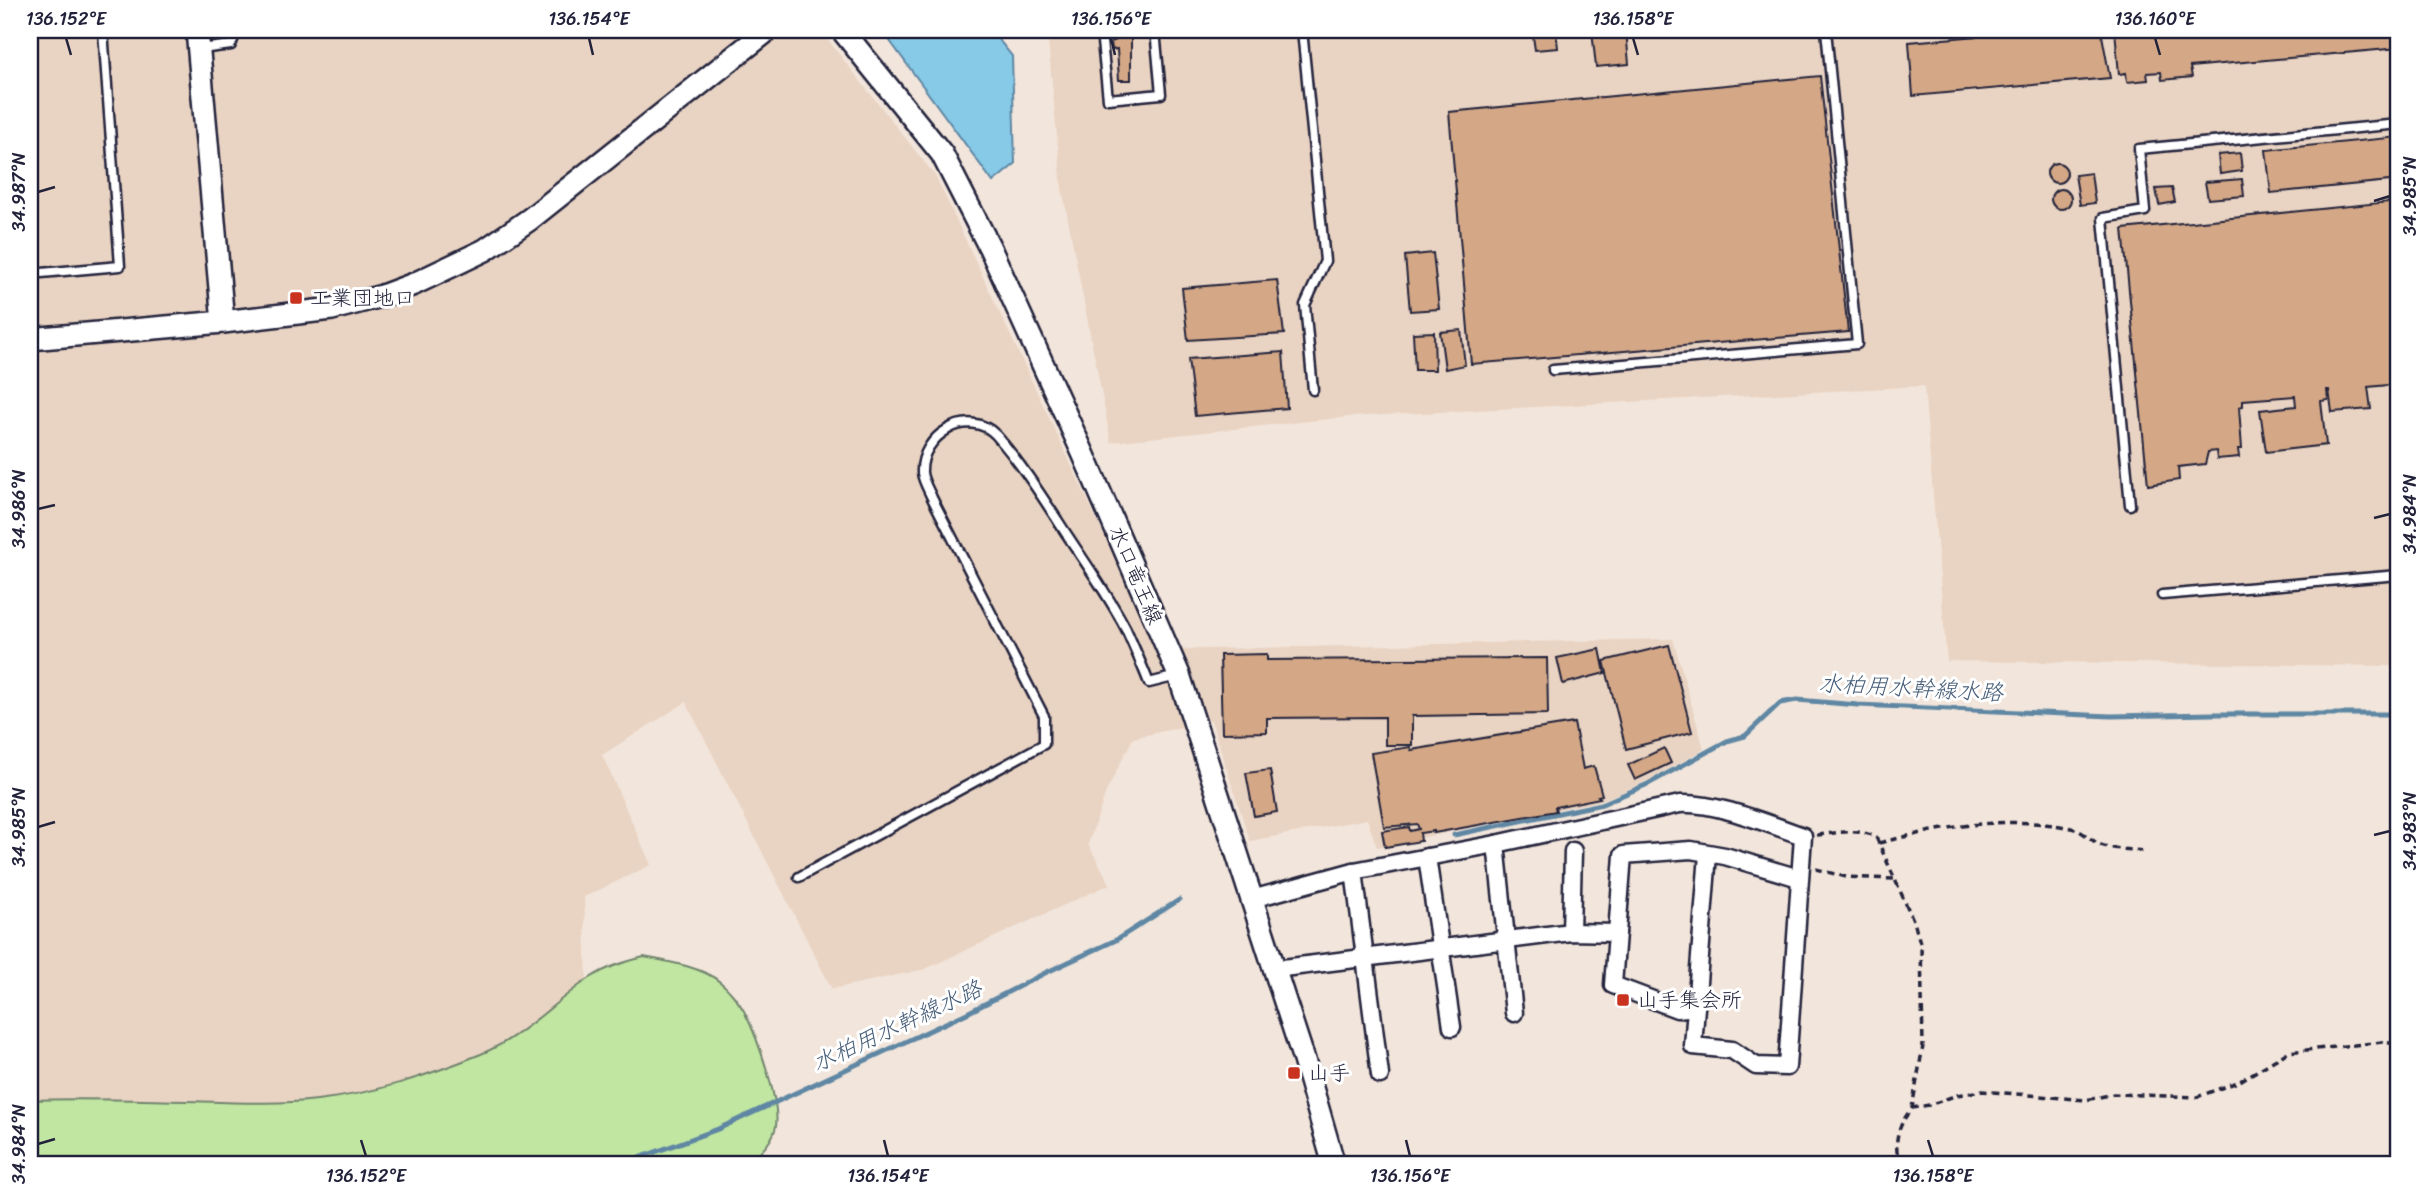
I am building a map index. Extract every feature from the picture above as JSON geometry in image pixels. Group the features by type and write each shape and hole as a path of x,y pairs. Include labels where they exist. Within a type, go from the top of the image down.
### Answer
{"main road":[{"path":"33,339 332,309 382,296 448,269 485,250 577,184 768,30"},
{"name":"水口竜王線","path":"842,30 942,154 990,248 1083,453 1179,675 1321,1111 1334,1165"},
{"path":"197,40 223,322"}],"street":[{"path":"1252,900 1354,871 1496,844 1680,804 1691,803 1758,820 1803,836 1787,1067 1756,1066 1732,1050 1693,1045 1708,854"},
{"path":"1496,844 1514,1013"},
{"path":"1696,1007 1677,1009 1613,985 1623,855 1691,850 1800,872"},
{"path":"1571,932 1573,851"},
{"path":"1427,857 1452,1027"},
{"path":"1354,871 1380,1075"},
{"path":"1275,969 1571,932 1617,933"}],"lane":[{"path":"33,339 30,275 120,266 103,30"},
{"path":"197,40 231,45 237,30"},
{"path":"1101,32 1108,99 1161,94 1155,30"},
{"path":"1303,30 1325,261 1306,305 1313,390"},
{"path":"1553,370 1857,344 1826,30"},
{"path":"2130,505 2103,218 2145,211 2139,149 2399,124"},
{"path":"799,877 1044,744 1044,716 922,474 926,454 937,437 954,425 975,423 994,433 1036,488 1102,589 1125,629 1149,683 1179,675"},
{"path":"2162,595 2399,575"}],"path":[{"path":"1879,843 1959,825 2025,824 2076,829 2099,844 2141,851"},
{"path":"1803,836 1856,831 1876,837 1921,946 1923,1046 1912,1108 1896,1136 1896,1153 1900,1165"},
{"path":"1800,872 1894,879"},
{"path":"1912,1108 1956,1095 1982,1091 2086,1100 2114,1094 2197,1097 2240,1081 2288,1052 2382,1042 2399,1044"}],"shaded area":[{"path":"30,30 820,30 936,177 1158,650 1673,639 1704,749 1650,780 1600,801 1377,847 1367,819 1250,841 1211,720 1133,738 1106,792 1088,844 1110,884 925,969 832,989 686,702 602,755 651,865 584,897 591,1092 30,1152"},
{"path":"1047,30 2399,30 2399,666 1947,661 1924,386 1347,417 1111,442 1062,188"}],"green space":[{"path":"644,957 704,972 723,985 744,1011 767,1070 776,1119 770,1141 744,1165 30,1165 30,1100 267,1103 300,1102 359,1093 421,1076 496,1047 590,978 616,965"}],"water":[{"path":"882,30 991,30 1012,56 1015,164 993,182"}],"building":[{"path":"1091,30 1115,30 1091,33"},
{"path":"1115,30 1131,30 1131,80 1119,80 1117,49 1112,50 1111,42 1116,40"},
{"path":"1532,30 1556,30 1558,48 1535,50"},
{"path":"1592,30 1626,30 1629,64 1596,67"},
{"path":"2048,30 2101,30 2110,78 1913,96 1909,42"},
{"path":"2115,30 2399,30 2399,48 2190,67 2192,77 2162,80 2161,72 2147,73 2148,80 2127,82 2126,73 2119,74"},
{"path":"1820,76 1848,332 1471,364 1449,112"},
{"path":"2399,137 2399,180 2271,193 2266,150"},
{"path":"2240,153 2242,171 2220,174 2218,155"},
{"path":"2057,163 2064,166 2067,173 2064,180 2057,183 2050,180 2047,173 2050,166"},
{"path":"2091,173 2095,203 2080,205 2075,175"},
{"path":"2242,179 2244,196 2208,199 2205,182"},
{"path":"2172,188 2175,202 2159,205 2156,189"},
{"path":"2057,189 2065,189 2071,199 2065,209 2057,209 2051,203 2051,195"},
{"path":"2399,201 2399,384 2368,387 2371,409 2332,412 2327,390 2328,400 2321,401 2326,445 2266,452 2260,410 2296,406 2295,396 2243,400 2243,406 2239,407 2242,449 2238,449 2239,457 2217,459 2216,451 2208,452 2205,464 2178,467 2179,480 2148,485 2123,229"},
{"path":"1433,253 1439,309 1410,311 1405,256"},
{"path":"1277,280 1284,334 1188,340 1182,288"},
{"path":"1461,330 1465,365 1445,369 1440,332"},
{"path":"1434,332 1435,370 1415,370 1413,333"},
{"path":"1283,352 1287,408 1195,416 1188,359"},
{"path":"1669,645 1692,732 1626,749 1604,661"},
{"path":"1600,649 1605,673 1563,684 1557,658"},
{"path":"1267,654 1267,660 1547,658 1548,714 1412,716 1412,745 1385,745 1385,717 1267,718 1267,732 1222,733 1220,655"},
{"path":"1574,723 1583,769 1594,766 1602,795 1598,796 1600,798 1555,807 1556,811 1434,833 1420,833 1421,841 1385,847 1382,831 1409,827 1410,831 1419,829 1417,824 1384,827 1371,753 1410,747 1411,750"},
{"path":"1664,748 1671,763 1635,780 1628,765"},
{"path":"1270,770 1277,812 1254,816 1246,773"}],"waterway":[{"name":"水柏用水幹線水路","path":"1454,835 1602,804 1648,784 1727,741 1745,736 1780,703 1797,700 2111,716 2399,714"},
{"name":"水柏用水幹線水路","path":"620,1165 718,1129 967,1013 1116,940 1179,900"}],"place":[{"name":"工業団地口","path":"296,298"},
{"name":"山手集会所","path":"1623,1000"},
{"name":"山手","path":"1294,1073"}]}
